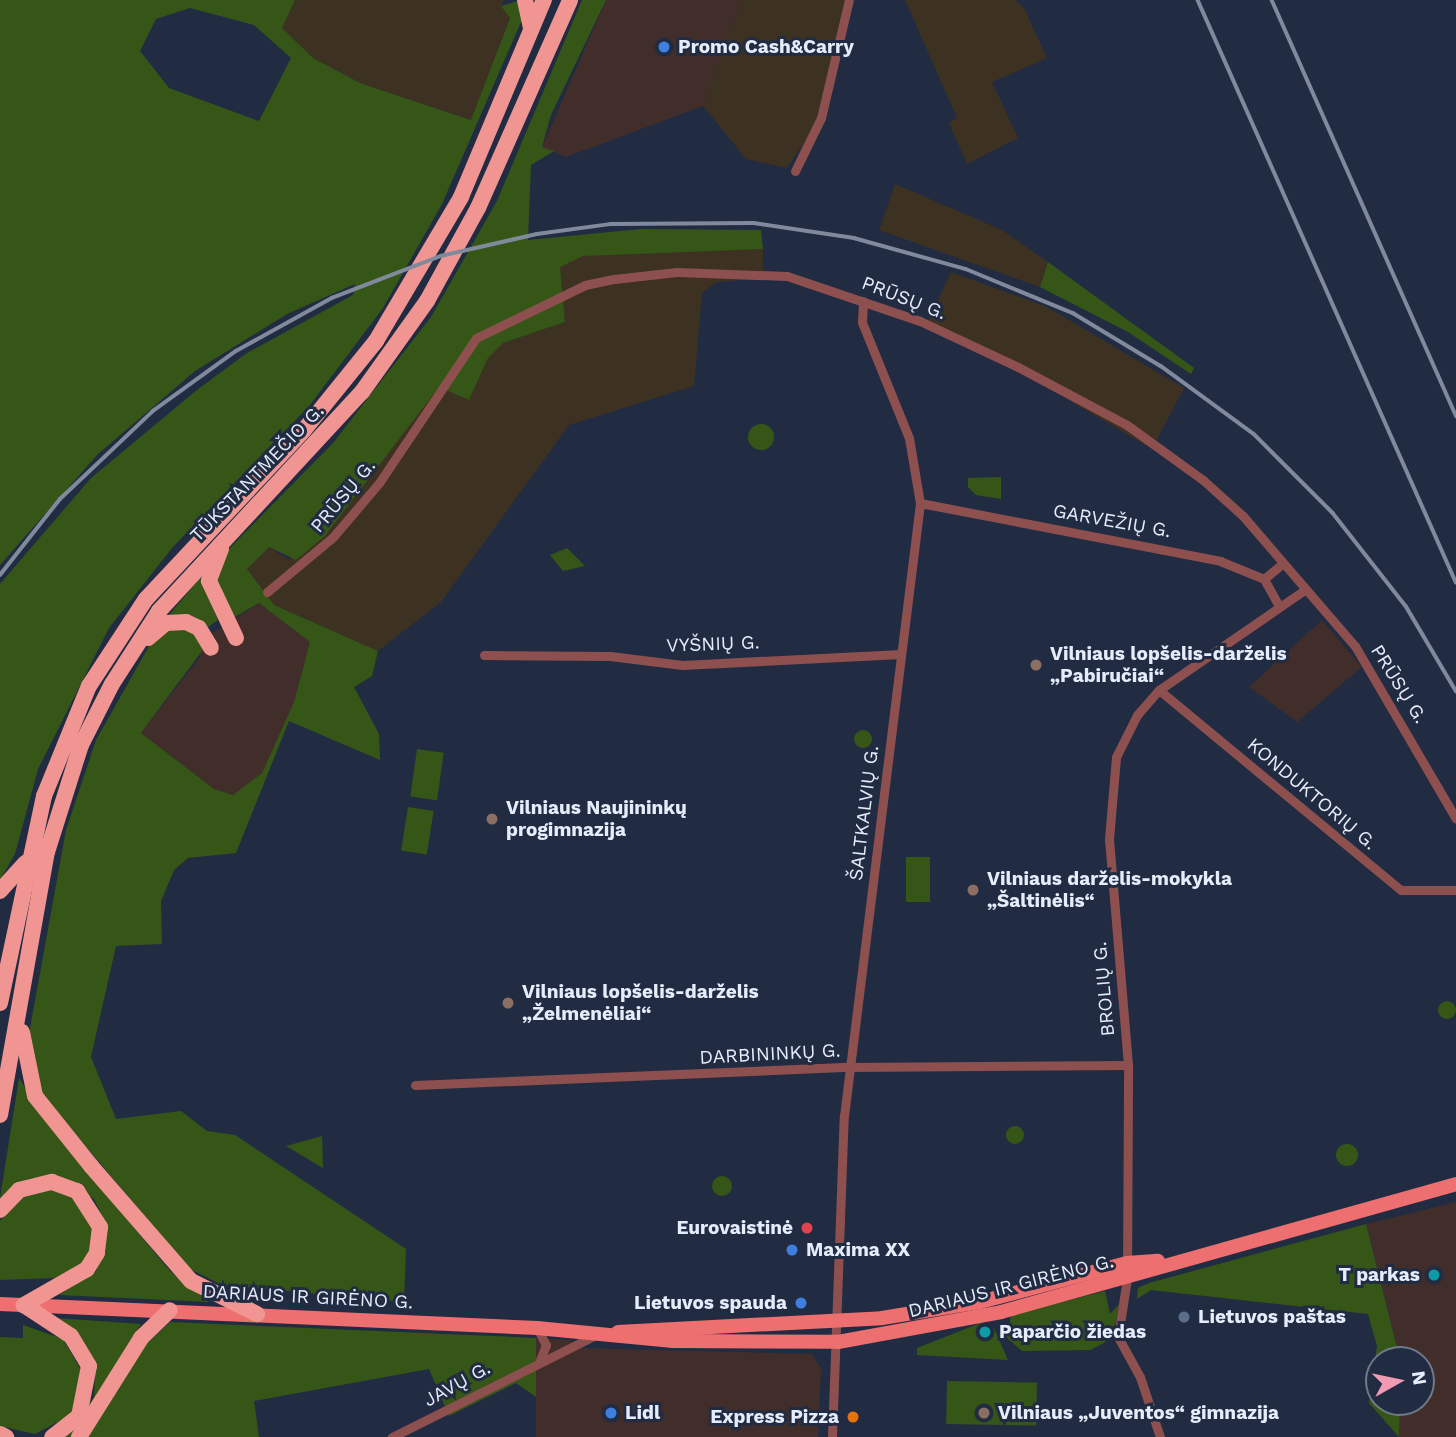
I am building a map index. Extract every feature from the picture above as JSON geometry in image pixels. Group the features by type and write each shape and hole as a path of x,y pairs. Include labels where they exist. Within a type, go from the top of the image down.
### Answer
{"highway":[{"path":"525,0 531,29"},
{"name":"TŪKSTANTMEČIO G.","path":"0,1003 26,862 65,738 117,638 187,550 304,430 376,341 461,197 544,0"},
{"name":"TŪKSTANTMEČIO G.","path":"21,991 62,798 112,684 159,611 245,514 362,392 427,301 478,208 570,0"},
{"path":"236,638 209,574 245,514"},
{"path":"112,684 166,624 193,624 211,648"},
{"path":"0,891 26,862"},
{"path":"0,1115 21,991"},
{"path":"21,991 22,1053 46,1112 173,1264 202,1289 257,1314"},
{"path":"0,1210 26,1187 52,1182 78,1191 100,1227 87,1269 24,1305 71,1336 89,1366 89,1393 79,1416 52,1437"},
{"path":"79,1437 141,1338 170,1310"},
{"path":"0,1434 6,1437"}],"main road":[{"name":"DARIAUS IR GIRĖNO G.","path":"608,1332 839,1320 980,1302 1163,1262 1456,1184"},
{"name":"DARIAUS IR GIRĖNO G.","path":"0,1304 537,1328 608,1332 673,1341 838,1342 971,1320 1127,1270"}],"street":[{"path":"795,171 821,118 849,0"},
{"name":"PRŪSŲ G.","path":"267,592 333,537 419,428 468,345 496,326 585,285 652,274 752,271 863,300 992,354 1127,425 1225,498 1372,668 1456,819"},
{"name":"ŠALTKALVIŲ G.","path":"832,1437 849,1067 920,503 909,438 862,322 863,300"},
{"name":"GARVEŽIŲ G.","path":"920,503 1147,543 1264,579"},
{"path":"1279,606 1264,579 1282,564"},
{"name":"BROLIŲ G.","path":"1160,1437 1140,1377 1118,1336 1127,1270 1128,1065 1110,796 1125,736 1159,690 1303,591"},
{"name":"VYŠNIŲ G.","path":"484,655 610,656 682,665 901,654"},
{"name":"KONDUKTORIŲ G.","path":"1159,690 1401,890 1456,890"},
{"name":"DARBININKŲ G.","path":"415,1085 849,1067 1128,1065"},
{"path":"537,1328 546,1345 538,1362"},
{"name":"JAVŲ G.","path":"392,1437 538,1362 608,1332"}],"shaded area":[{"path":"295,0 504,0 501,6 510,17 472,120 360,83 313,58 282,28"},
{"path":"606,0 742,0 703,106 566,157 542,147"},
{"path":"742,0 854,0 825,112 787,168 746,159 703,106"},
{"path":"905,0 1015,0 1024,8 1047,58 992,82 1018,138 967,164 949,123 957,118"},
{"path":"895,184 1002,230 1048,262 1040,287 879,230"},
{"path":"694,247 763,249 763,278 717,282 702,293 694,386 569,425 441,602 378,651 274,605 247,569 269,547 289,560 439,387 469,400 488,358 503,343 565,322 559,267 583,256"},
{"path":"951,272 1047,307 1184,388 1152,449 1019,371 925,328"},
{"path":"259,603 310,642 294,702 262,773 234,795 214,789 141,733 200,657 201,640"},
{"path":"1322,620 1362,667 1297,722 1249,687"},
{"path":"1456,1202 1456,1437 1399,1437 1400,1416 1435,1416 1435,1346 1396,1346 1366,1224"},
{"path":"536,1338 570,1340 582,1348 812,1354 821,1368 818,1437 536,1437"}],"green space":[{"path":"0,0 295,0 282,28 313,58 360,83 471,120 510,18 501,6 521,0 524,15 442,204 383,308 310,405 172,548 109,628 38,769 15,854 0,880 0,584 91,478 197,390 247,353 353,295 355,284 287,314 195,371 98,454 0,565","holes":["190,8 254,25 291,58 259,121 169,88 140,51 156,19"]},
{"path":"582,0 606,0 551,115 542,147 554,151 531,165 528,240 641,229 761,230 763,249 583,256 560,267 565,322 503,343 488,358 469,400 439,387 324,537 296,560 269,547 247,569 274,605 378,651 372,676 354,687 379,734 380,760 289,721 236,853 188,858 174,870 161,901 162,944 116,946 91,1057 116,1119 181,1111 207,1131 235,1135 406,1249 404,1302 222,1285 190,1269 37,1089 27,1045 66,830 96,740 157,632 185,626 201,640 202,651 141,733 214,789 233,795 262,773 294,702 310,642 259,603 233,618 216,584 219,559 333,443 431,317 497,201"},
{"path":"1048,262 1194,368 1191,374 1128,332 1040,287"},
{"path":"761,424 770,428 774,437 770,446 761,450 752,446 748,437 752,428"},
{"path":"1001,477 1001,499 976,495 968,487 968,478"},
{"path":"567,548 585,566 563,571 550,555"},
{"path":"200,578 218,620 208,627 185,614 169,615"},
{"path":"859,730 867,730 872,739 870,746 859,748 854,743 854,735"},
{"path":"417,749 444,753 437,800 410,797"},
{"path":"408,807 434,811 427,855 401,850"},
{"path":"906,857 930,857 930,902 906,902"},
{"path":"1447,1001 1453,1004 1456,1010 1453,1016 1447,1019 1441,1016 1438,1010 1441,1004"},
{"path":"19,1078 44,1119 170,1271 209,1302 59,1295 96,1271 106,1224 94,1199 57,1175 28,1179 0,1198"},
{"path":"1015,1126 1021,1129 1024,1135 1021,1141 1015,1144 1009,1141 1006,1135 1009,1129"},
{"path":"322,1136 323,1168 286,1146"},
{"path":"1343,1144 1351,1144 1358,1151 1358,1159 1351,1166 1343,1166 1336,1159 1336,1151"},
{"path":"722,1176 729,1179 732,1186 729,1193 722,1196 715,1193 712,1186 715,1179"},
{"path":"50,1188 71,1194 93,1228 92,1248 80,1268 54,1278 0,1280 0,1221 16,1199"},
{"path":"1366,1224 1396,1346 1377,1346 1368,1314 1151,1290 1137,1299 1138,1288"},
{"path":"1105,1291 1110,1314 1119,1304 1116,1322 1104,1343 1090,1350 1022,1351 1007,1338 1011,1315"},
{"path":"55,1318 141,1324 71,1437 66,1437 94,1397 95,1368 80,1337"},
{"path":"170,1322 536,1338 536,1397 516,1383 449,1416 429,1369 254,1401 259,1437 87,1437 142,1348"},
{"path":"983,1322 994,1328 1008,1360 917,1355 917,1348"},
{"path":"23,1325 63,1339 81,1370 71,1415 35,1434 0,1426 0,1337 23,1338"},
{"path":"947,1381 1037,1383 1036,1426 946,1424"},
{"path":"1380,1416 1400,1416 1399,1437"}],"railway":[{"path":"1198,0 1456,582"},
{"path":"1272,0 1456,416"},
{"path":"0,575 60,499 153,411 236,351 332,298 441,256 537,234 611,224 754,223 854,238 966,269 1073,313 1161,366 1254,434 1333,513 1406,606 1456,691"}],"place":[{"name":"Promo Cash&Carry","path":"664,47"},
{"name":"Vilniaus lopšelis-darželis „Pabiručiai“","path":"1036,665"},
{"name":"Vilniaus Naujininkų progimnazija","path":"492,819"},
{"name":"Vilniaus darželis-mokykla „Šaltinėlis“","path":"973,890"},
{"name":"Vilniaus lopšelis-darželis „Želmenėliai“","path":"508,1003"},
{"name":"Eurovaistinė","path":"807,1228"},
{"name":"Maxima XX","path":"792,1250"},
{"name":"T parkas","path":"1434,1275"},
{"name":"Lietuvos spauda","path":"801,1303"},
{"name":"Lietuvos paštas","path":"1184,1317"},
{"name":"Paparčio žiedas","path":"985,1332"},
{"name":"Lidl","path":"611,1413"},
{"name":"Vilniaus „Juventos“ gimnazija","path":"984,1413"},
{"name":"Express Pizza","path":"853,1417"}]}
